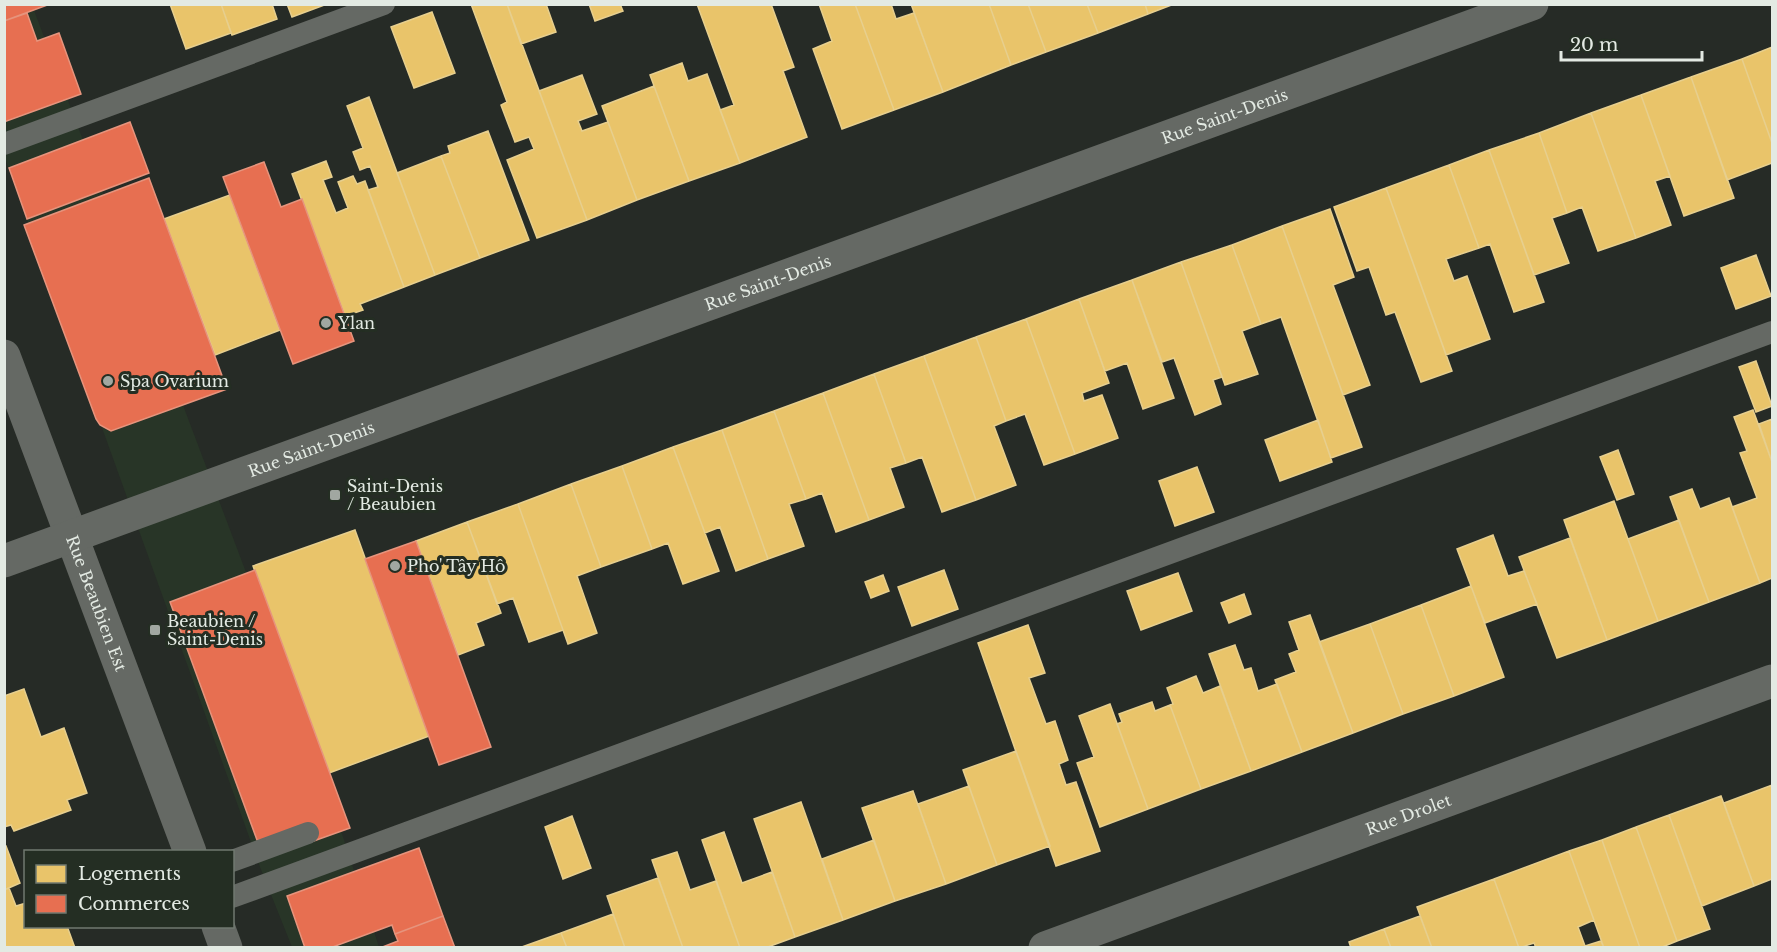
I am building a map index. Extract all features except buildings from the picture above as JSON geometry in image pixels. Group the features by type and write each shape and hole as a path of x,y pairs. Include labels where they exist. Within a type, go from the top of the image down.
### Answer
{"main road":[{"name":"Rue Saint-Denis","path":"4,561 1533,4"},
{"name":"Rue Beaubien Est","path":"4,356 189,850"},
{"name":"Rue Drolet","path":"1045,948 1773,681"},
{"path":"218,928 226,948"}],"lane":[{"path":"4,144 384,4"},
{"path":"234,896 1773,332"},
{"path":"234,860 308,833"}],"shaded area":[{"path":"4,5 32,5 324,779 379,947 292,947 260,867 5,158"}],"place":[{"name":"Ylan","path":"326,323"},
{"name":"Spa Ovarium","path":"108,381"},
{"name":"Saint-Denis / Beaubien","path":"335,495"},
{"name":"Pho' Tây Hô","path":"395,566"},
{"name":"Beaubien / Saint-Denis","path":"155,630"}]}
